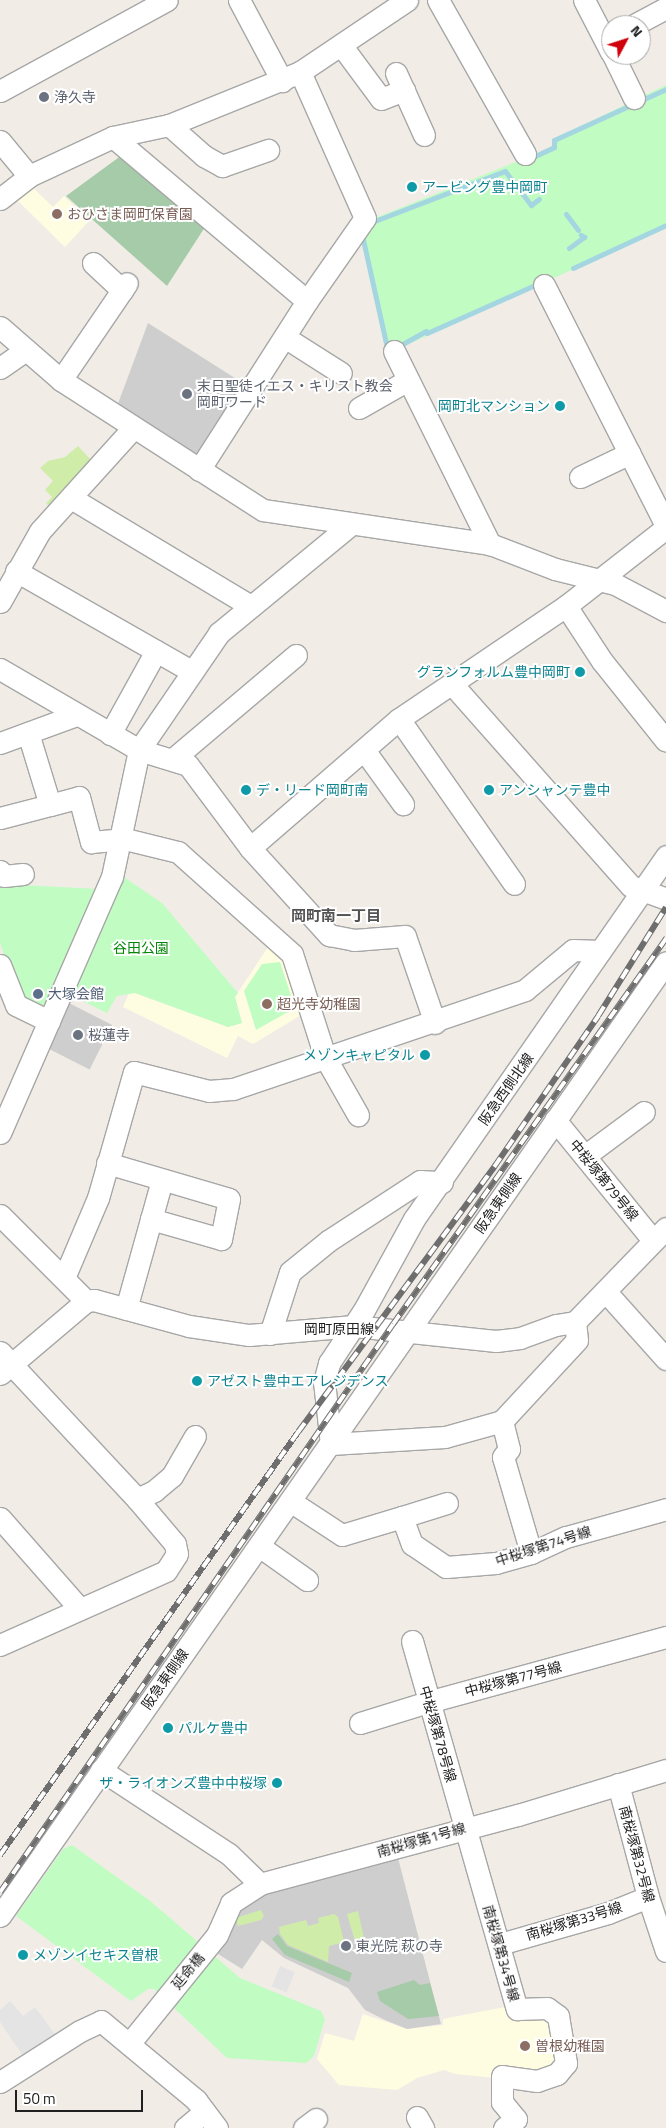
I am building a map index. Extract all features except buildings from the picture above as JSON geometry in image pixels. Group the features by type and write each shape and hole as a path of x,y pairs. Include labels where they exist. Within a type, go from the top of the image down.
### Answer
{"street":[{"path":"0,91 167,0"},
{"path":"199,470 286,338 307,302 365,218 291,77 239,0"},
{"path":"0,198 29,176 113,137 169,125 291,77 407,0"},
{"path":"438,0 525,154"},
{"path":"584,0 601,30"},
{"path":"651,16 666,8"},
{"path":"341,45 381,99 400,81 424,135"},
{"path":"619,65 634,98"},
{"path":"169,125 204,156 222,166 268,150"},
{"path":"113,137 307,302"},
{"path":"0,141 29,176"},
{"path":"61,380 125,287 93,263"},
{"path":"250,848 399,719 566,606 666,527 544,285"},
{"path":"0,327 24,351 61,380 132,428 262,510 490,544 598,581 616,584 666,611"},
{"path":"286,338 340,373"},
{"path":"0,368 24,351"},
{"path":"394,351 490,544"},
{"path":"359,408 408,380"},
{"path":"0,602 40,532 132,428"},
{"path":"580,477 630,453"},
{"path":"71,498 251,606"},
{"path":"0,1134 112,877 139,750 191,671 219,633 351,524"},
{"path":"16,571 191,671"},
{"path":"566,606 602,661 666,741"},
{"path":"110,734 156,651"},
{"path":"173,759 296,655"},
{"path":"0,669 139,750 173,759 194,771 220,811 250,848 329,935 354,940 406,936 435,1023"},
{"path":"452,684 631,886 666,899"},
{"path":"0,743 76,715"},
{"path":"399,719 514,884"},
{"path":"28,733 50,805"},
{"path":"364,750 403,804"},
{"path":"0,818 78,797 91,842 125,839 178,852 292,954 325,1058 358,1115"},
{"name":"阪急西側北線","path":"354,1326 414,1220 666,856"},
{"path":"0,871 4,876 23,874"},
{"path":"64,1278 98,1198 134,1072 209,1091 232,1089 435,1023 525,990 573,950 600,951"},
{"name":"阪急東側線","path":"0,1916 666,962"},
{"path":"0,965 16,1005 49,1021"},
{"path":"586,1155 644,1112"},
{"name":"中桜塚第79号線","path":"555,1120 660,1234"},
{"path":"107,1163 229,1199 221,1239 151,1219"},
{"path":"126,1309 162,1180"},
{"path":"270,1334 290,1272 328,1241 420,1181 442,1182"},
{"path":"0,1215 86,1301 4,1364 137,1498 175,1544 175,1559 166,1571 0,1645"},
{"path":"354,1326 328,1364 324,1382 331,1444 445,1437 502,1420 577,1340 575,1322 660,1234"},
{"path":"606,1292 666,1359"},
{"name":"岡町原田線","path":"86,1301 94,1300 189,1326 249,1335 270,1334 301,1328 354,1326 496,1341 520,1338 556,1324 575,1322"},
{"path":"502,1420 509,1449 504,1457 531,1553"},
{"path":"137,1498 154,1491 172,1476 195,1436"},
{"path":"290,1501 342,1535 447,1503"},
{"name":"中桜塚第74号線","path":"402,1518 412,1544 446,1567 496,1563 531,1553 566,1537 666,1509"},
{"path":"0,1518 80,1609"},
{"path":"258,1546 308,1580"},
{"name":"中桜塚第77号線","path":"360,1723 428,1702 666,1637"},
{"name":"中桜塚第78号線","path":"412,1641 465,1828"},
{"path":"101,1770 229,1854 260,1884"},
{"name":"南桜塚第1号線","path":"206,1950 217,1935 232,1902 260,1884 465,1828 666,1770"},
{"name":"南桜塚第32号線","path":"618,1784 648,1897 666,1951"},
{"name":"南桜塚第34号線","path":"465,1828 500,1944 516,2009 547,2008 558,2016 566,2064 557,2074 537,2081 502,2076 502,2102 516,2119 504,2128"},
{"name":"南桜塚第33号線","path":"500,1944 608,1913 648,1897"},
{"name":"延命橋","path":"129,2044 206,1950"},
{"path":"0,2082 80,2031 101,2021 196,2100 211,2120 185,2128"}],"shaded area":[{"path":"30,185 53,207 64,196 89,221 65,247 16,199"},
{"path":"148,323 246,385 198,461 116,409"},
{"name":"超光寺幼稚園","path":"268,947 283,961 301,1015 253,1044 238,1036 227,1058 123,1007 129,993 135,993 228,1027 242,1023 235,997"},
{"name":"桜蓮寺","path":"65,1001 112,1025 90,1070 42,1046"},
{"name":"東光院 萩の寺","path":"397,1854 441,2024 407,2029 385,2020 365,2010 348,1988 284,1958 262,1940 242,1969 218,1954 230,1921 243,1899"},
{"path":"280,1966 295,1972 287,1992 272,1986"},
{"path":"10,2001 23,2016 35,2007 58,2038 25,2059 0,2022 0,2010"},
{"path":"510,2006 552,2018 556,2069 496,2078 455,2074 444,2070 417,2078 397,2090 339,2085 317,2059 325,2033 354,2041 363,2014 407,2029 443,2025 443,2019"}],"green space":[{"path":"666,85 666,227 387,354 361,231 375,218 553,147 552,140"},
{"path":"122,155 205,227 167,286 66,196"},
{"path":"78,446 93,462 52,510 46,503 52,497 45,490 53,481 40,468 48,461 65,457"},
{"name":"谷田公園","path":"121,875 162,903 238,993 235,997 242,1023 228,1027 135,993 117,996 107,1013 70,995"},
{"name":"谷田公園","path":"0,884 100,889 44,1014 20,1001 0,943"},
{"path":"280,962 295,1008 256,1030 244,991 262,964"},
{"path":"72,1845 149,1900 240,1978 321,2011 325,2019 314,2056 306,2063 227,2058 154,1989 148,1989 131,2001 16,1916 63,1849"},
{"path":"261,1910 264,1916 261,1920 238,1926 236,1918"},
{"path":"358,1911 364,1938 355,1941 347,1914"},
{"path":"334,1914 338,1917 344,1942 329,1946 328,1962 288,1945 280,1934 279,1927 306,1920 308,1926 319,1923 318,1918"},
{"path":"278,1934 287,1946 352,1973 349,1982 285,1955 272,1939"},
{"path":"414,1980 420,1985 430,1983 439,2016 408,2019 380,2001 377,1992"}],"waterway":[{"path":"535,156 554,147 554,140 666,89"},
{"path":"372,222 505,171 531,205 539,199"},
{"path":"566,214 578,230"},
{"path":"573,268 666,225"},
{"path":"362,235 387,348"},
{"path":"569,248 584,237 581,235"},
{"path":"397,347 426,331 427,333 535,285"}],"railway":[{"path":"0,1855 298,1432 494,1167 598,1016 666,907"},
{"path":"0,1892 393,1324 666,938"}],"place":[{"name":"浄久寺","path":"44,97"},
{"name":"アービング豊中岡町","path":"412,187"},
{"name":"おひさま岡町保育園","path":"57,214"},
{"name":"末日聖徒イエス・キリスト教会 岡町ワード","path":"187,394"},
{"name":"岡町北マンション","path":"560,406"},
{"name":"グランフォルム豊中岡町","path":"580,672"},
{"name":"デ・リード岡町南","path":"246,790"},
{"name":"アンシャンテ豊中","path":"489,790"},
{"name":"大塚会館","path":"38,994"},
{"name":"超光寺幼稚園","path":"267,1004"},
{"name":"桜蓮寺","path":"78,1035"},
{"name":"メゾンキャピタル","path":"425,1055"},
{"name":"アゼスト豊中エアレジデンス","path":"197,1381"},
{"name":"パルケ豊中","path":"168,1728"},
{"name":"ザ・ライオンズ豊中中桜塚","path":"277,1783"},
{"name":"東光院 萩の寺","path":"346,1946"},
{"name":"メゾンイセキス曽根","path":"23,1955"},
{"name":"曽根幼稚園","path":"525,2046"}],"district":[{"name":"岡町南一丁目","path":"336,916"}]}
